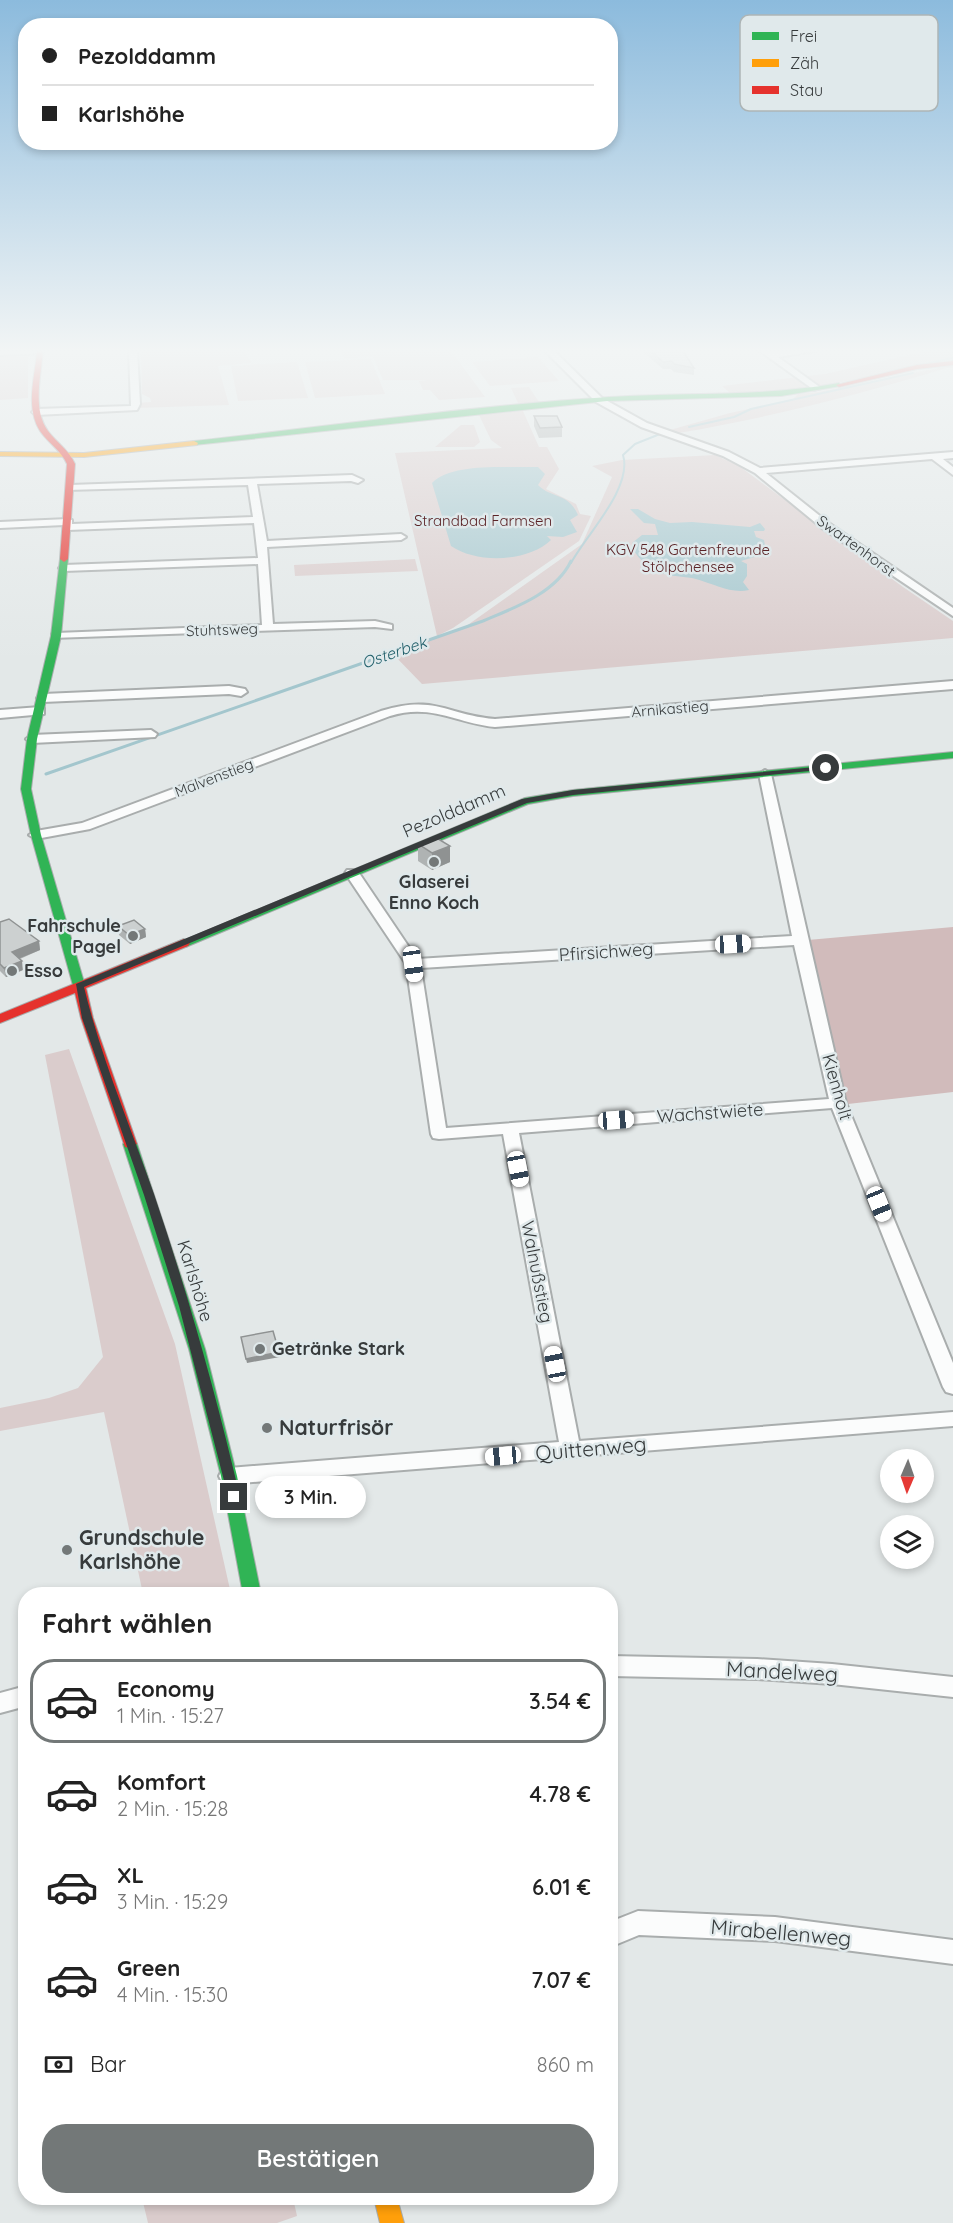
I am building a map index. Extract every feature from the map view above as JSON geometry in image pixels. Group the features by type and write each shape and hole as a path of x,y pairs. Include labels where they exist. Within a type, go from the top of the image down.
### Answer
{"street":[{"path":"50,455 67,455"},
{"name":"Karlshöhe","path":"67,455 71,460 68,525 56,636 32,739 26,789 36,836 87,1018 149,1195 184,1306 230,1476 251,1587"},
{"name":"Swartenhorst","path":"727,455 758,471 826,526 953,613"},
{"path":"758,471 953,455"},
{"path":"935,457 953,472"},
{"path":"70,488 352,478 358,480"},
{"path":"252,481 262,544 268,628"},
{"path":"0,525 257,520"},
{"path":"262,544 401,537"},
{"path":"63,568 262,561"},
{"name":"Stuhtsweg","path":"56,636 375,624 388,627"},
{"name":"Arnikastieg","path":"389,712 406,707 425,707 441,709 481,723 495,723 953,685"},
{"path":"0,714 41,705 230,690 241,692"},
{"name":"Malvenstieg","path":"36,836 85,826 389,712"},
{"path":"32,739 151,734"},
{"name":"Pezolddamm","path":"0,1018 525,801 540,797 953,756"},
{"name":"Kienholt","path":"765,774 838,1103 953,1387"},
{"path":"352,873 413,964"},
{"name":"Pfirsichweg","path":"413,964 800,940"},
{"name":"Wachstwiete","path":"413,964 439,1134 838,1103"},
{"name":"Walnußstieg","path":"510,1128 571,1450"},
{"name":"Quittenweg","path":"230,1476 953,1419"},
{"name":"Mandelweg","path":"618,1666 800,1672 953,1687"},
{"path":"0,1703 18,1698"},
{"name":"Mirabellenweg","path":"618,1932 638,1923 775,1929 953,1952"},
{"path":"388,2205 392,2223"}],"green space":[{"name":"Strandbad Farmsen","path":"395,455 551,455 559,469 546,489 576,504 580,514 591,516 579,541 453,628 437,636"},
{"name":"KGV 548 Gartenfreunde Stölpchensee","path":"715,455 739,466 953,621 953,638 422,684 392,653 462,629 582,544 612,477 592,466 622,460"},
{"path":"415,559 418,571 295,576 294,565"},
{"path":"69,1049 175,1344 229,1587 142,1587 104,1412 0,1431 0,1408 49,1398 78,1388 103,1357 45,1055"},
{"path":"144,2205 295,2205 297,2216 277,2223 148,2223"}],"shaded area":[{"path":"953,927 953,1092 848,1104 808,940"}],"water":[{"path":"538,467 545,474 538,485 565,499 574,508 578,515 570,520 577,532 563,537 547,536 551,540 529,553 502,558 474,556 451,546 432,483 441,476 467,469"},
{"path":"630,509 638,509 655,519 670,523 692,522 750,527 760,523 764,531 754,531 756,537 764,540 765,545 761,555 741,561 747,564 747,576 743,582 749,590 729,590 696,579 668,575 648,566 639,558 632,543 642,535 658,535 655,524 644,523"}],"building":[{"path":"435,837 450,846 432,853 418,844"},
{"path":"9,919 39,941 12,952 22,961 4,968 0,964 0,922"},
{"path":"134,920 145,929 129,935 118,926"},
{"name":"Getränke Stark","path":"273,1331 279,1352 246,1359 241,1337"}],"waterway":[{"name":"Osterbek","path":"571,563 615,496 624,468 623,455"},
{"name":"Osterbek","path":"46,774 483,621 521,605 545,591 564,572 571,561"}],"traffic: fast":[{"path":"64,559 56,636 32,739 26,789 36,835 80,989"},
{"path":"184,943 525,801 573,793 953,755"},
{"path":"130,1144 197,1349 229,1476 251,1587"}],"traffic: slow":[{"path":"62,455 86,455"},
{"path":"388,2205 392,2223"}],"traffic: jam":[{"path":"64,559 71,464 66,455"},
{"path":"0,1019 184,943"},
{"path":"80,989 87,1018 130,1144"}],"place":[{"name":"Glaserei Enno Koch","path":"434,862"},
{"name":"Fahrschule Pagel","path":"133,936"},
{"name":"Esso","path":"12,971"},
{"name":"Getränke Stark","path":"260,1349"},
{"name":"Naturfrisör","path":"267,1428"},
{"name":"Grundschule Karlshöhe","path":"67,1550"}],"route":[{"path":"234,1497 217,1423 184,1306 149,1195 103,1068 79,986 525,801 573,793 826,768"}]}
